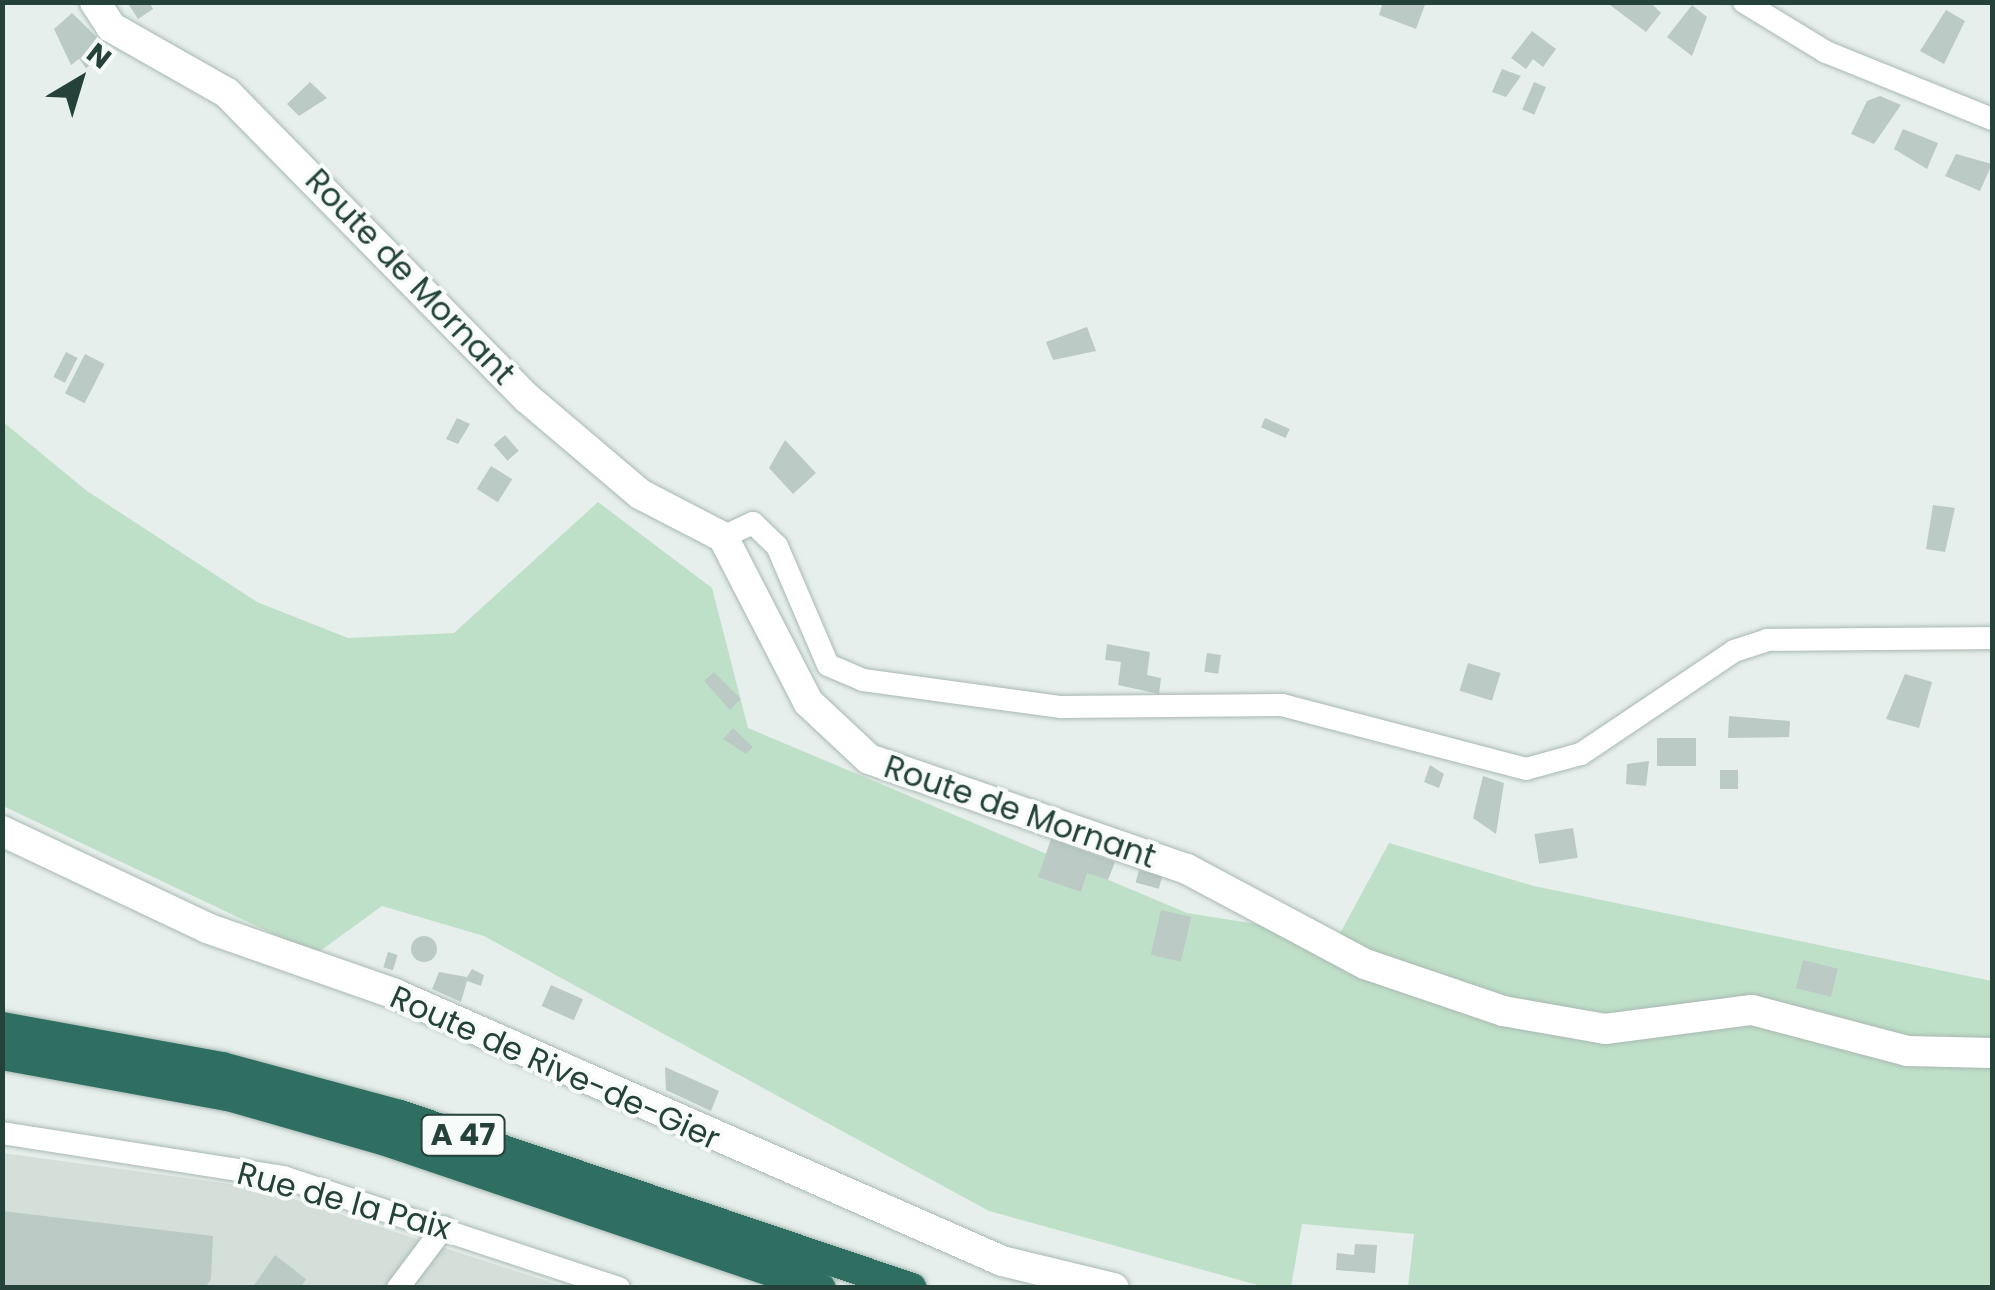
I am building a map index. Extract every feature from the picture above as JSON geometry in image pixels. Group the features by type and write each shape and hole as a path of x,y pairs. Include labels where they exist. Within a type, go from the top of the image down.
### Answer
{"highway":[{"name":"A 47","path":"2,1027 222,1068 400,1115 912,1288"},
{"name":"A 47","path":"2,1055 228,1096 369,1136 821,1288"}],"main road":[{"name":"Route de Mornant","path":"95,2 110,27 227,93 528,399 640,494 724,537 808,702 869,759 1187,869 1382,971 1503,1012 1606,1029 1752,1010 1907,1051 1992,1053"},
{"name":"Route de Rive-de-Gier","path":"2,832 207,928 394,994 1002,1261 1114,1288"}],"street":[{"path":"1744,2 1826,52 1992,119"},
{"path":"724,537 752,523 776,546 828,665 863,680 1061,707 1282,705 1526,769 1581,754 1734,651 1768,640 1992,638"},
{"name":"Rue de la Paix","path":"2,1133 283,1177 444,1227 619,1288"},
{"path":"398,1288 444,1227"}],"shaded area":[{"path":"3,1153 260,1188 565,1287 3,1288"}],"green space":[{"path":"2,421 87,491 257,602 348,638 454,633 598,502 712,588 748,728 1187,913 1338,937 1389,843 1534,886 1992,981 1992,1287 1408,1287 1414,1234 1302,1224 1291,1287 1265,1287 989,1211 484,936 382,906 316,954 3,806"}],"building":[{"path":"127,2 149,2 153,9 138,19"},
{"path":"1383,2 1426,2 1416,29 1379,15"},
{"path":"1606,2 1650,2 1661,13 1646,32"},
{"path":"1692,5 1707,17 1692,56 1667,37"},
{"path":"1946,10 1965,21 1944,64 1920,51"},
{"path":"72,13 111,51 86,68 79,59 71,65 54,29"},
{"path":"1532,31 1556,49 1543,67 1533,59 1526,69 1511,58"},
{"path":"1502,69 1521,76 1506,97 1492,92"},
{"path":"310,82 327,98 299,116 287,104"},
{"path":"1534,82 1546,87 1534,115 1522,110"},
{"path":"1880,96 1901,105 1874,144 1851,134 1867,101"},
{"path":"1903,129 1938,143 1927,169 1894,149"},
{"path":"1956,154 1992,164 1980,191 1945,176"},
{"path":"1087,327 1096,351 1053,360 1046,342"},
{"path":"66,352 78,358 65,383 53,377"},
{"path":"85,354 105,364 85,403 65,393"},
{"path":"457,418 470,424 458,444 446,439"},
{"path":"1265,418 1290,429 1286,438 1261,427"},
{"path":"505,435 519,451 507,461 494,445"},
{"path":"785,440 816,473 793,494 769,468"},
{"path":"491,466 512,479 498,502 477,489"},
{"path":"1933,505 1955,508 1945,552 1926,549"},
{"path":"1107,644 1150,652 1147,675 1161,678 1159,694 1118,685 1121,662 1105,660"},
{"path":"1207,653 1221,655 1218,674 1204,672"},
{"path":"1468,663 1501,673 1492,701 1460,691"},
{"path":"714,672 741,699 730,710 704,681"},
{"path":"1905,674 1932,682 1919,728 1886,719"},
{"path":"1729,716 1790,721 1789,737 1728,738"},
{"path":"733,728 753,747 746,754 723,739"},
{"path":"1657,738 1696,738 1696,766 1657,766"},
{"path":"1649,761 1646,786 1626,784 1627,764"},
{"path":"1430,765 1444,774 1439,788 1424,782"},
{"path":"1720,770 1738,770 1738,789 1720,789"},
{"path":"1483,776 1504,783 1496,834 1473,818"},
{"path":"1573,828 1578,858 1539,864 1534,834"},
{"path":"1051,839 1115,862 1108,880 1087,873 1081,892 1038,877"},
{"path":"1139,870 1162,876 1159,889 1136,883"},
{"path":"1161,910 1191,917 1181,962 1151,955"},
{"path":"424,936 433,940 437,949 433,958 424,962 415,958 411,949 415,940"},
{"path":"388,952 398,955 393,970 383,967"},
{"path":"1803,960 1838,969 1831,997 1796,988"},
{"path":"472,969 484,975 481,986 467,981 461,1002 432,989 439,972 467,977"},
{"path":"551,985 583,999 574,1020 542,1006"},
{"path":"665,1067 719,1091 711,1111 666,1090"},
{"path":"2,1211 213,1236 211,1279 205,1288 2,1288"},
{"path":"1355,1244 1377,1245 1375,1273 1336,1270 1337,1253 1354,1255"},
{"path":"275,1255 306,1279 300,1288 252,1288"}]}
